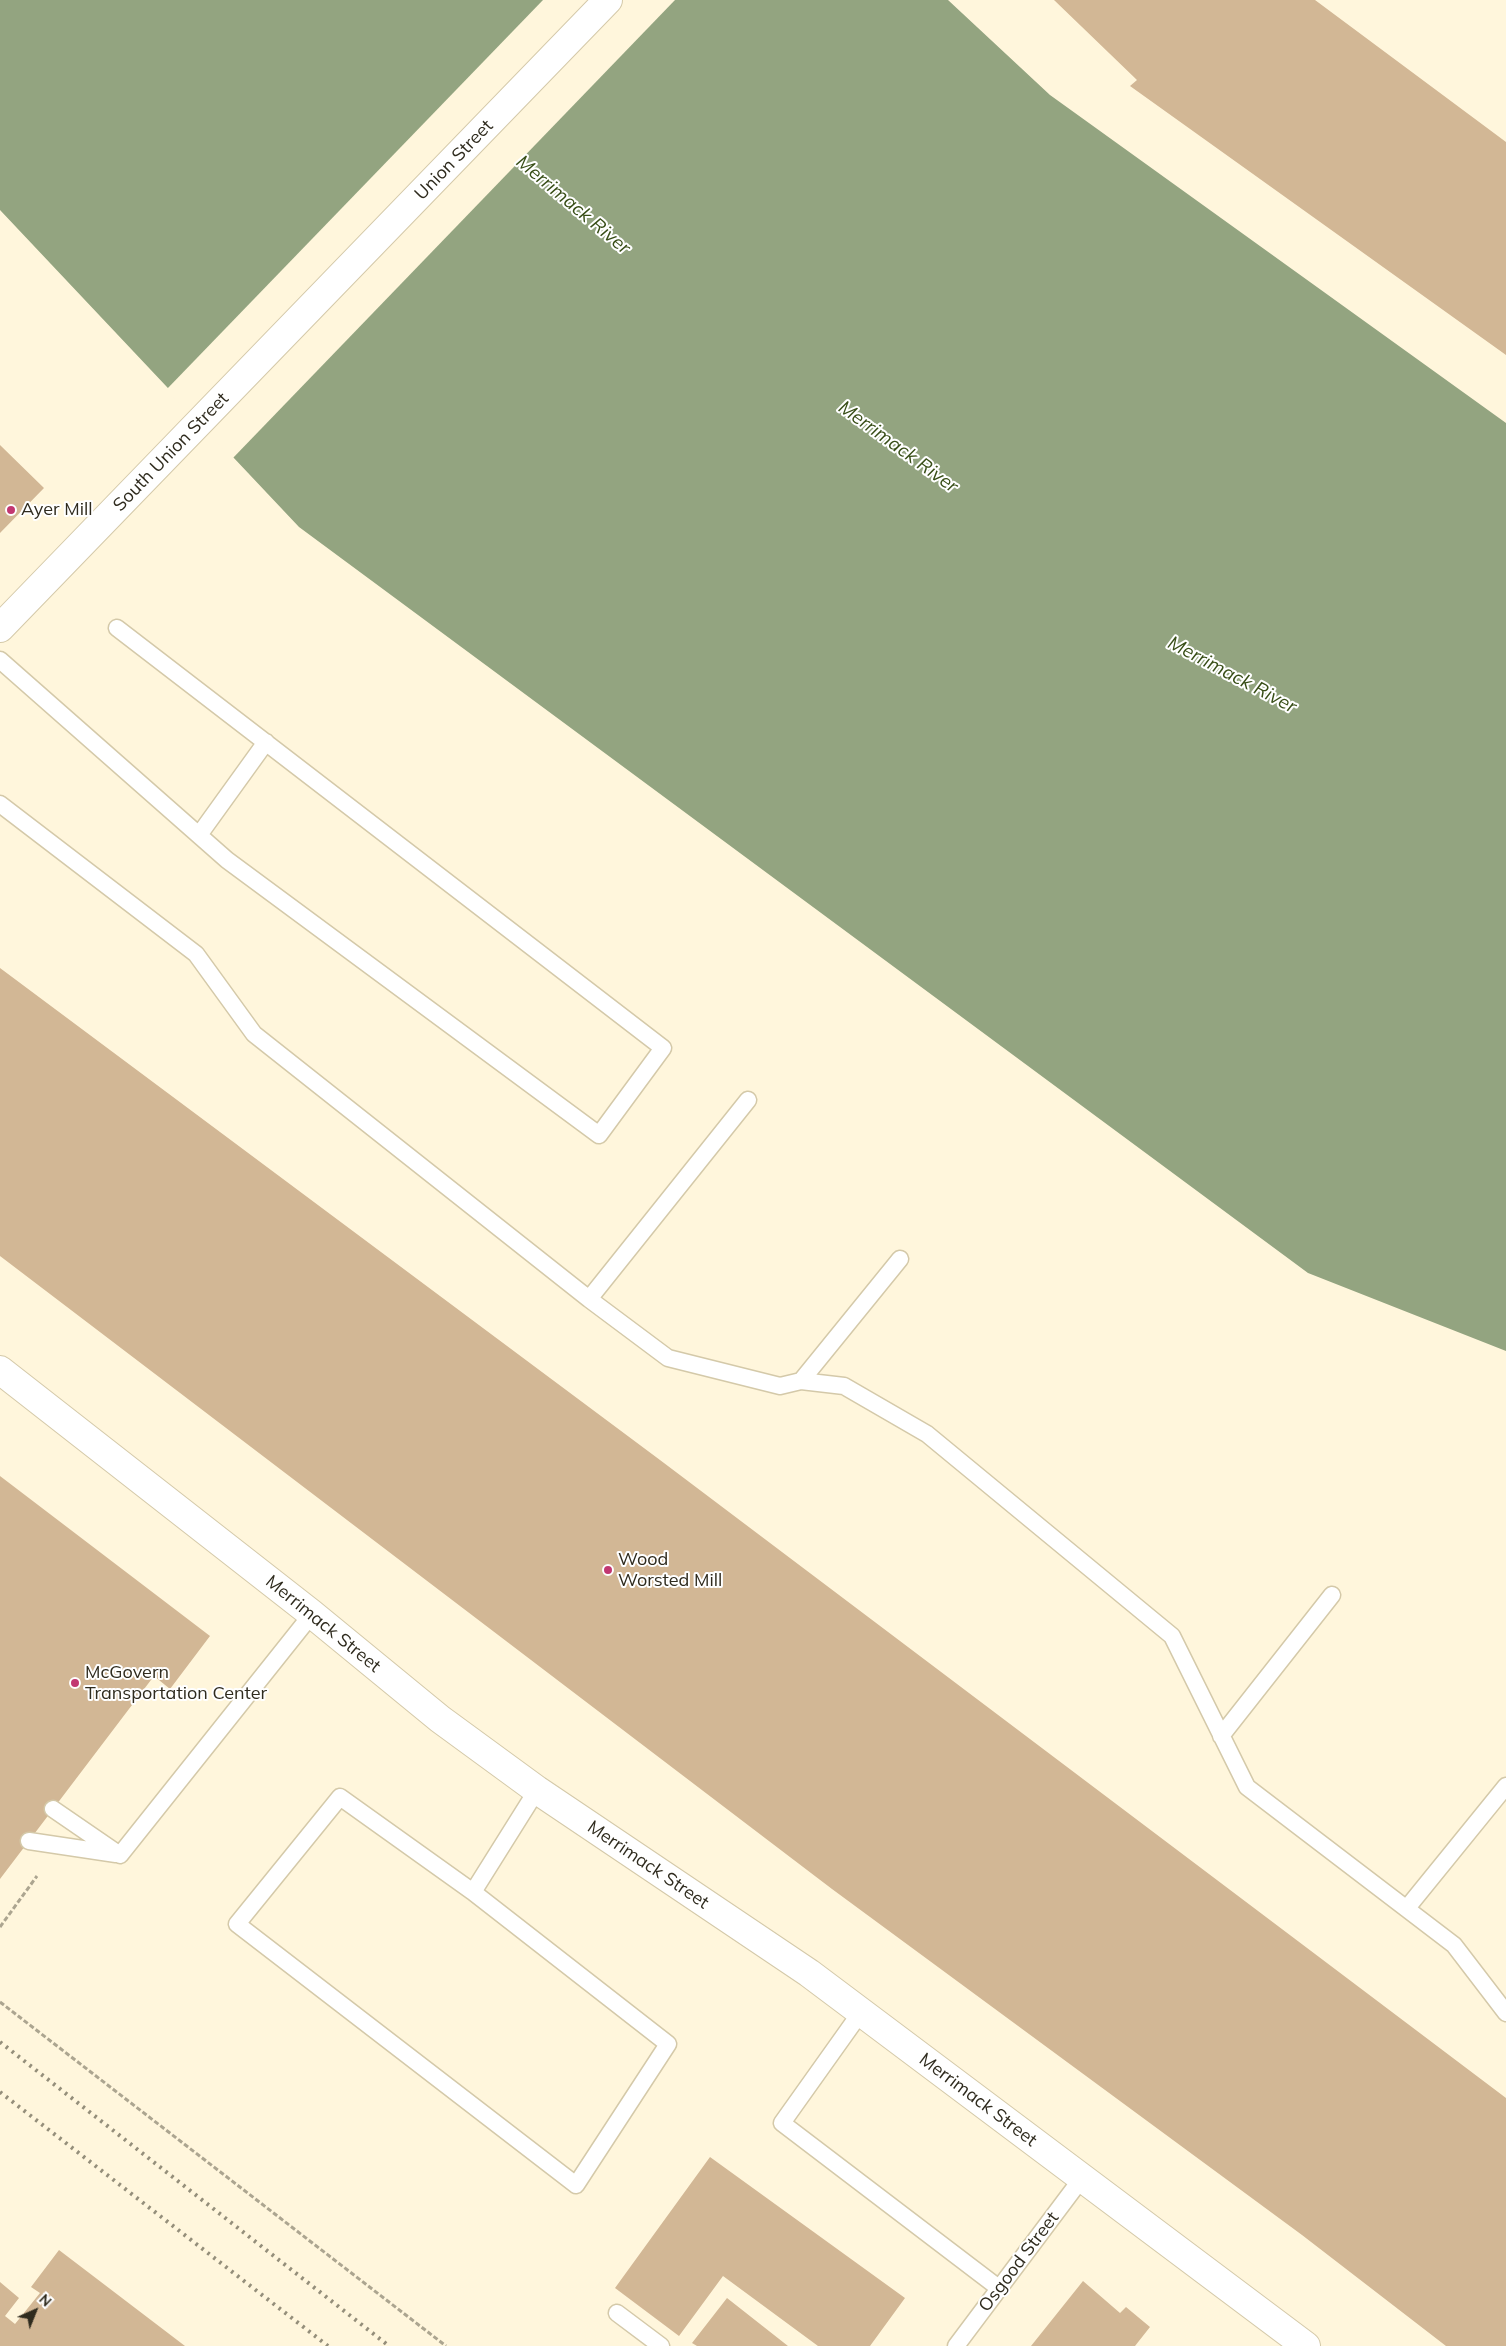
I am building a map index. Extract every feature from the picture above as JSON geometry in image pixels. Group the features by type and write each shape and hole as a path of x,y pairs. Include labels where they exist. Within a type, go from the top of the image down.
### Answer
{"main road":[{"name":"Union Street","path":"299,320 608,0"},
{"name":"South Union Street","path":"0,628 299,320"},
{"name":"Merrimack Street","path":"0,1370 312,1614 440,1719 537,1790 809,1973 1306,2346"}],"lane":[{"path":"0,660 227,860 599,1135 663,1048 117,628"},
{"path":"199,835 266,742"},
{"path":"0,804 196,954 254,1034 590,1299 668,1358 780,1386 801,1381 844,1386 926,1434 1172,1636 1247,1787 1454,1945 1506,2013"},
{"path":"590,1299 748,1100"},
{"path":"801,1381 900,1259"},
{"path":"1221,1736 1332,1595"},
{"path":"120,1855 312,1614"},
{"path":"1407,1908 1506,1786"},
{"path":"473,1892 537,1790"},
{"path":"340,1797 473,1892 668,2044 576,2185 237,1924 340,1797"},
{"path":"53,1809 120,1855"},
{"path":"29,1840 120,1855"},
{"path":"861,2012 782,2123 1000,2289"},
{"name":"Osgood Street","path":"956,2346 1082,2178"},
{"path":"617,2313 660,2346"}],"path":[{"path":"0,1927 37,1876"},
{"path":"0,2002 446,2346"}],"water":[{"name":"Merrimack River","path":"0,0 948,0 1050,95 1506,423 1506,1351 1308,1273 299,527 0,210"}],"pier":[{"path":"543,0 675,0 232,459 166,390"}],"building":[{"path":"1054,0 1315,0 1506,142 1506,355 1130,86 1137,80"},
{"name":"Ayer Mill","path":"0,445 44,488 0,533"},
{"name":"Wood Worsted Mill","path":"0,968 660,1460 1506,2098 1506,2346 1446,2346 1302,2235 832,1889 0,1256"},
{"name":"McGovern Transportation Center","path":"0,1476 210,1636 170,1689 154,1676 0,1879"},
{"path":"710,2157 905,2298 870,2346 818,2346 723,2276 679,2336 615,2288"},
{"path":"59,2250 185,2346 0,2346 0,2282 19,2298 5,2316 15,2324 40,2293 31,2287"},
{"path":"1083,2281 1120,2313 1126,2307 1150,2327 1135,2346 1031,2346"},
{"path":"727,2298 788,2346 697,2346 692,2343"}],"railway":[{"path":"0,2042 389,2346"},
{"path":"0,2092 328,2346"}],"place":[{"name":"Ayer Mill","path":"11,510"},
{"name":"Wood Worsted Mill","path":"608,1570"},
{"name":"McGovern Transportation Center","path":"75,1683"}]}
